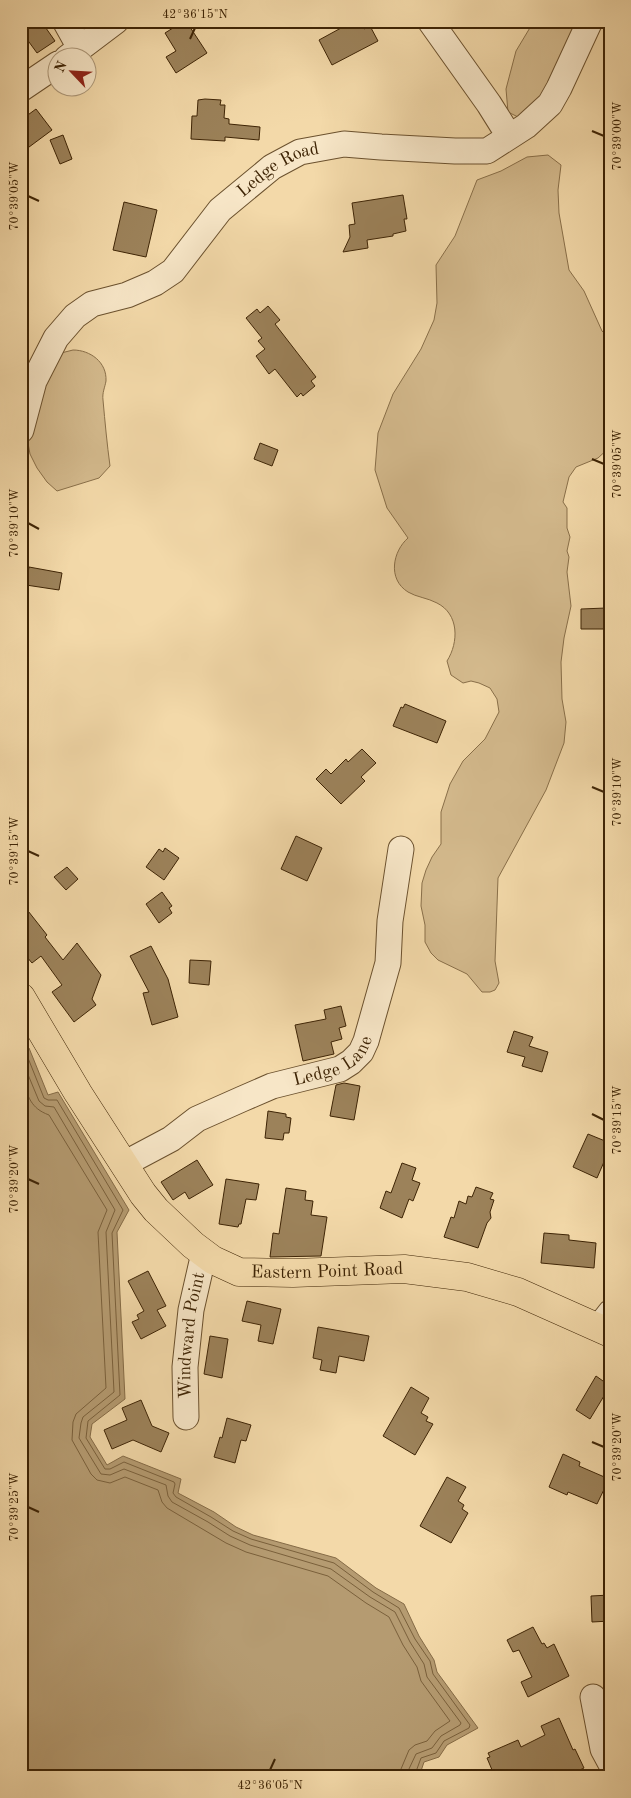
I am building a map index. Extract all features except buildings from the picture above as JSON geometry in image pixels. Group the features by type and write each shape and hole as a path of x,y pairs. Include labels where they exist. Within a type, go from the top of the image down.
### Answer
{"main road":[{"name":"Eastern Point Road","path":"21,997 78,1093 156,1210 193,1245 213,1260 239,1272 293,1273 404,1269 467,1277 518,1292 606,1324"}],"street":[{"path":"65,21 72,48"},
{"path":"80,48 116,21"},
{"path":"430,21 489,104 509,136"},
{"name":"Ledge Road","path":"21,430 34,382 56,338 75,316 92,304 127,295 155,283 173,271 220,210 272,167 300,152 344,144 390,148 487,151 526,126 550,104 590,21"},
{"path":"21,89 48,71"},
{"name":"Ledge Lane","path":"124,1164 171,1139 198,1119 272,1086 340,1069 351,1062 360,1052 366,1041 388,963 390,921 401,849"},
{"name":"Windward Point","path":"186,1417 185,1367 191,1310 204,1253"},
{"path":"593,1697 603,1749 610,1762"}],"shaded area":[{"path":"534,21 581,21 555,85 522,119 508,112 506,89 516,51"},
{"path":"548,155 561,165 558,190 559,213 569,270 584,291 602,331 610,339 610,447 598,458 576,467 569,477 563,502 567,508 567,528 570,537 567,551 569,557 567,572 571,606 561,662 562,699 566,722 564,743 546,790 498,878 495,961 499,983 495,990 482,992 467,974 438,960 431,953 425,942 425,925 421,906 422,883 432,857 441,844 441,812 450,784 463,761 485,739 499,712 497,699 490,688 471,681 463,683 451,675 447,661 454,645 455,629 450,614 437,603 408,592 397,580 394,565 396,557 408,538 387,508 375,470 378,433 393,394 421,349 434,320 437,303 436,265 455,236 477,180 501,171 527,157"},
{"path":"73,350 85,352 96,358 106,374 103,397 110,466 99,478 57,491 47,482 37,468 30,454 27,438 54,359 61,353"}],"water":[{"path":"29,1048 48,1095 58,1092 129,1210 117,1232 125,1399 92,1424 90,1437 107,1465 123,1456 181,1479 178,1493 214,1512 236,1527 253,1535 336,1558 376,1588 404,1604 419,1636 434,1660 437,1672 478,1728 447,1745 439,1757 424,1762 419,1777 21,1777 21,1054"}]}
